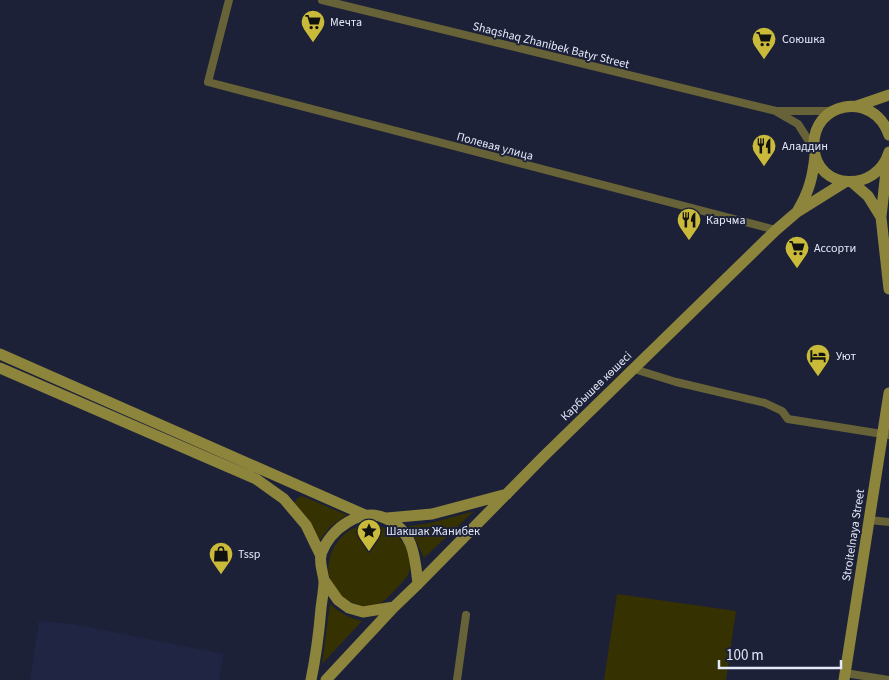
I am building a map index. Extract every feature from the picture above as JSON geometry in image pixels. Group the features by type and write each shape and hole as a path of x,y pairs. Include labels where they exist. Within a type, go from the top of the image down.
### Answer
{"main road":[{"path":"857,106 889,95"},
{"path":"797,212 808,194 812,180 814,138 817,127 823,118 832,111 844,106 857,106 878,116 889,135"},
{"path":"814,152 826,173 849,182 868,196 881,217"},
{"path":"797,212 849,182 873,176 881,169 888,156"},
{"path":"888,156 881,217 889,289"},
{"name":"Карбышев көшесі","path":"418,584 543,457 776,230 797,212"},
{"path":"0,354 365,515"},
{"path":"0,368 256,479 284,499 306,525 321,556"},
{"name":"Stroitelnaya Street","path":"844,676 869,520 886,435 889,394"},
{"path":"387,518 432,514 508,494"},
{"path":"331,679 418,584 413,546 406,532 387,518 365,515 336,530 326,543 321,556 321,569 324,580 338,600 349,608 363,612 394,608"},
{"path":"311,680 324,580"}],"street":[{"name":"Полевая улица","path":"229,0 208,82 776,230"},
{"name":"Shaqshaq Zhanibek Batyr Street","path":"322,0 776,111 832,111"},
{"name":"Shaqshaq Zhanibek Batyr Street","path":"776,111 798,124 814,152"},
{"path":"634,369 676,382 765,403 782,411 788,419 886,435"},
{"path":"869,520 889,522"},
{"path":"457,680 466,616"},
{"path":"844,676 889,680"}],"shaded area":[{"path":"302,496 347,515 330,527 320,540 293,504"},
{"path":"474,511 424,558 409,526 431,523"},
{"path":"367,525 380,526 395,533 404,544 410,565 406,578 398,587 378,605 366,607 342,597 334,588 330,580 329,563 334,547 345,534 352,529"},
{"path":"617,594 736,611 726,680 604,680"},
{"path":"330,604 345,615 362,621 322,664"},
{"path":"39,621 73,624 224,654 219,680 30,680"}],"place":[{"name":"Мечта","path":"313,43"},
{"name":"Союшка","path":"764,60"},
{"name":"Аладдин","path":"764,167"},
{"name":"Карчма","path":"689,241"},
{"name":"Ассорти","path":"797,269"},
{"name":"Уют","path":"818,377"},
{"name":"Шакшак Жанибек","path":"369,552"},
{"name":"Tssp","path":"221,575"}]}
